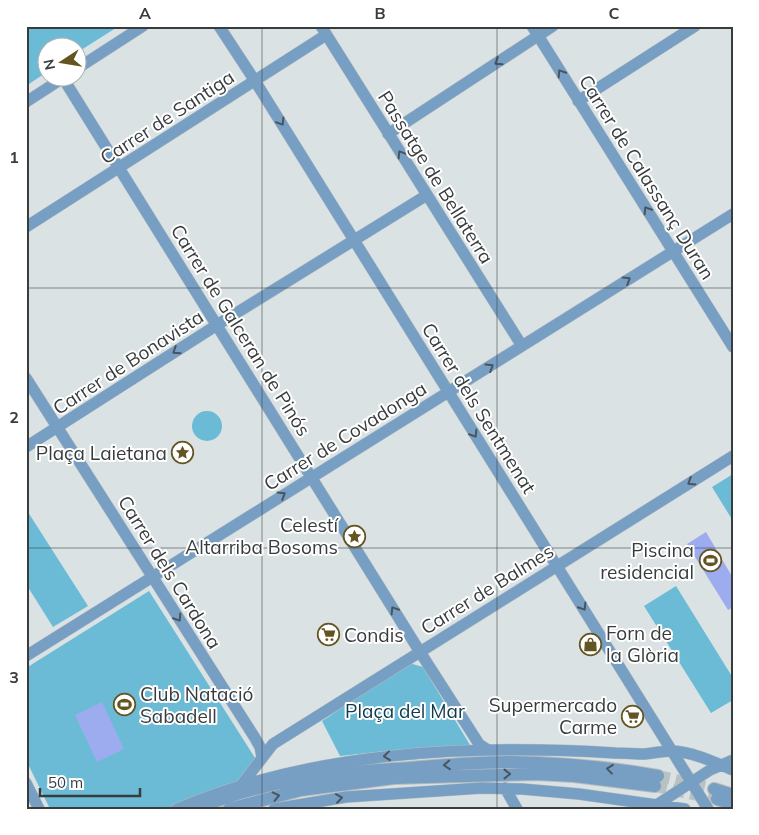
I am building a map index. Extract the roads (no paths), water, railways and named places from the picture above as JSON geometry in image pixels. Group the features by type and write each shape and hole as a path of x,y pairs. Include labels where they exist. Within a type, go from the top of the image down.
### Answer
{"street":[{"path":"88,62 143,26"},
{"name":"Carrer dels Sentmenat","path":"219,26 672,751 696,780 708,809"},
{"path":"388,134 535,31 553,26"},
{"path":"578,101 694,26"},
{"name":"Carrer de Santiga","path":"26,228 255,81 324,31"},
{"name":"Passatge de Bellaterra","path":"324,31 522,346"},
{"name":"Carrer de Calassanç Duran","path":"535,31 733,347"},
{"path":"26,102 48,88"},
{"name":"Carrer de Galceran de Pinós","path":"69,88 420,652 479,744 488,750"},
{"name":"Carrer de Bonavista","path":"26,447 217,325 427,195"},
{"name":"Carrer de Covadonga","path":"26,656 733,214"},
{"name":"Carrer dels Cardona","path":"26,378 255,738 262,756"},
{"name":"Carrer de Balmes","path":"262,756 273,744 733,456"},
{"path":"176,809 242,784 334,764 424,753 552,749 636,754 672,751 687,754 733,770"},
{"path":"242,784 262,756"},
{"path":"654,807 721,765 733,760"},
{"path":"196,809 244,793 283,783 362,771 509,762 564,764 656,781 536,774 394,778 301,790 229,809"},
{"path":"26,783 39,809"},
{"path":"505,788 517,809"},
{"path":"274,809 346,797 505,788 580,794 654,807 685,809"},
{"path":"733,795 715,794 733,804"}],"tunnel":[{"path":"658,776 714,789"},
{"path":"655,786 717,799"}],"place":[{"name":"Plaça Laietana","path":"183,453"},
{"name":"Celestí Altarriba Bosoms","path":"354,536"},
{"name":"Piscina residencial","path":"710,561"},
{"name":"Condis","path":"328,635"},
{"name":"Forn de la Glòria","path":"590,644"},
{"name":"Club Natació Sabadell","path":"124,705"},
{"name":"Supermercado Carme","path":"633,716"}],"park label":[{"name":"Plaça del Mar","path":"405,711"}]}
